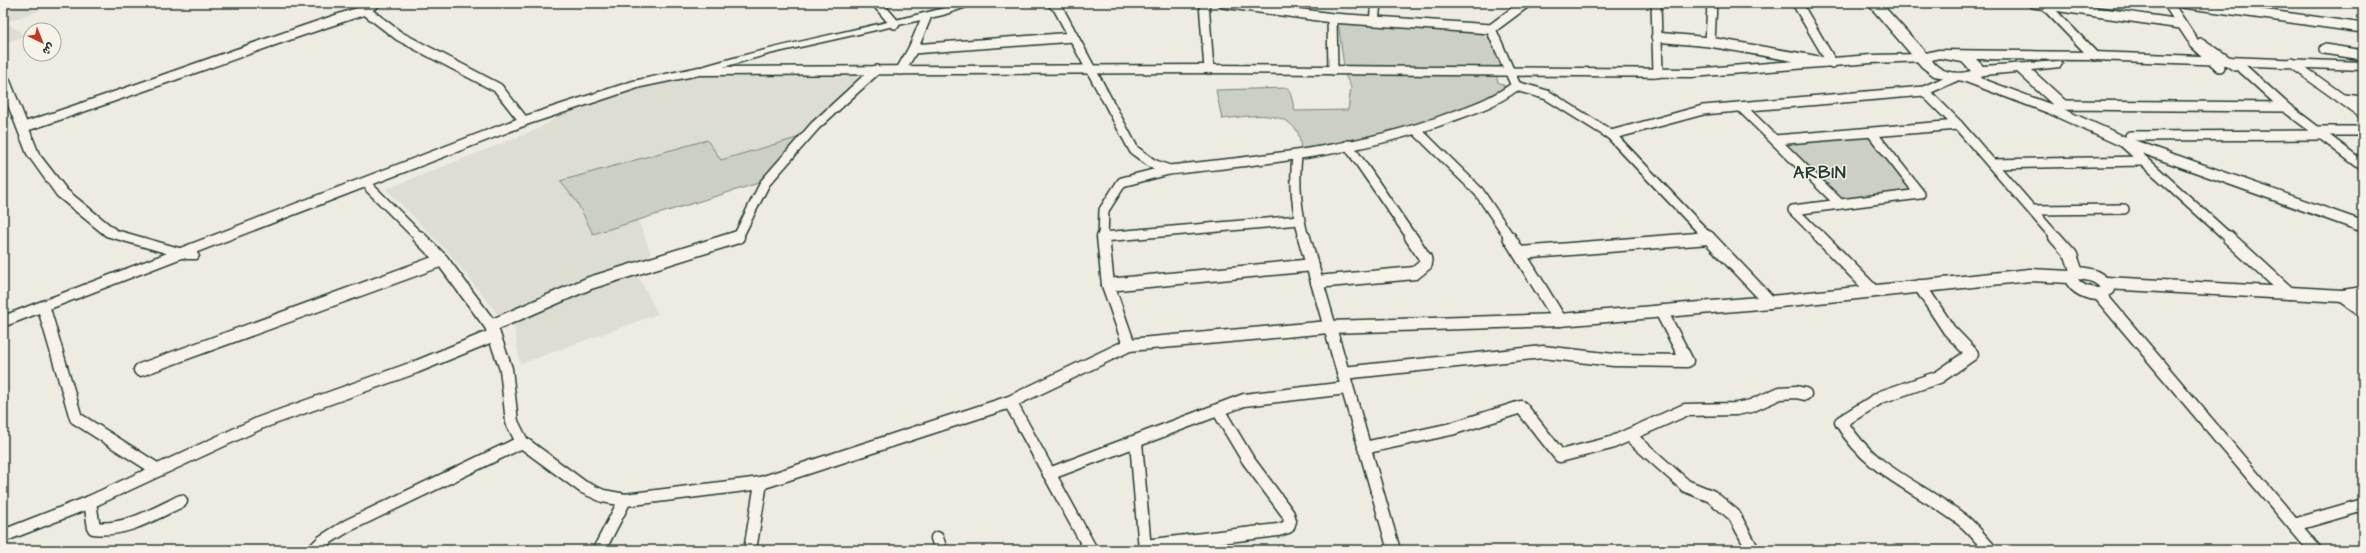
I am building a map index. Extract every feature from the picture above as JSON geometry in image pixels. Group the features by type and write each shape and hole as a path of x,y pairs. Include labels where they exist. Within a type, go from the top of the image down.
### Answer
{"main road":[{"path":"1874,3 1913,49 1924,58 1929,67 1935,71 1966,75 2057,108 2126,138 2363,227"},
{"path":"1886,3 1920,40 1943,54 1968,60 1975,65 1966,75"},
{"path":"3,329 524,121 638,84 699,71 1209,69 1692,73 1871,59 1924,58 1943,54 2094,56 2297,67 2363,66"},
{"path":"1966,75 2063,63 2228,64"},
{"path":"2297,67 2363,74"},
{"path":"2022,69 2057,108"},
{"path":"3,322 370,188 529,127 555,112"},
{"path":"2126,138 2363,218"}],"street":[{"path":"24,128 110,100 246,49 365,10 375,3"},
{"path":"877,3 895,24"},
{"path":"699,71 736,59 926,18 974,3"},
{"path":"1052,3 1058,8 1134,150 1153,164 1168,170"},
{"path":"1204,3 1209,69"},
{"path":"1223,3 1332,18 1491,29 1526,3"},
{"path":"1374,21 1376,3"},
{"path":"1656,3 1658,73"},
{"path":"1710,42 1712,3"},
{"path":"1798,3 1832,63"},
{"path":"1868,3 1874,3"},
{"path":"2033,3 2181,24"},
{"path":"2168,3 2181,24 2194,40 2195,44 2228,64"},
{"path":"2183,3 2363,28"},
{"path":"2045,5 2094,56"},
{"path":"365,10 399,36 448,60 498,88 524,121"},
{"path":"901,70 913,49 926,18"},
{"path":"1332,18 1333,70"},
{"path":"1491,29 1516,86"},
{"path":"913,49 1073,37"},
{"path":"1656,37 1710,42 1832,63"},
{"path":"2194,40 2363,166"},
{"path":"2324,49 2363,55"},
{"path":"2297,67 2363,114"},
{"path":"3,536 90,502 260,423 416,367 590,283 738,237 765,183 815,126 876,70"},
{"path":"1611,135 1703,110 1924,91 1966,75"},
{"path":"3,78 33,154 62,193 111,233 187,255"},
{"path":"1129,345 1108,285 1103,237 1104,210 1122,182 1168,170 1297,156 1416,130 1497,100 1516,86"},
{"path":"1516,86 1547,95 1611,135 1770,302"},
{"path":"1924,91 1958,125 2072,255 2074,275 2071,281 2079,288 2099,294 2315,550"},
{"path":"2342,99 2363,101"},
{"path":"1741,107 1840,204"},
{"path":"2057,108 2285,107"},
{"path":"1775,140 1958,125"},
{"path":"1416,130 1479,192 1520,253 1560,320"},
{"path":"2126,138 2363,132"},
{"path":"1872,133 1920,194 1793,210 1873,291"},
{"path":"2126,138 2143,161 2289,293"},
{"path":"1317,282 1415,273 1426,264 1425,258 1348,145"},
{"path":"1297,156 1295,173 1299,220 1394,550"},
{"path":"1992,164 2143,161"},
{"path":"370,188 442,260 492,330 506,369 512,422 522,442 583,487 603,496 625,500 761,483 1010,402 1129,345 1329,327 1560,320 1770,302 2030,275 2089,274 2106,283 2343,296 2363,293"},
{"path":"2032,210 2124,209"},
{"path":"1103,237 1299,220"},
{"path":"1520,253 1709,238"},
{"path":"140,370 442,260"},
{"path":"1108,285 1313,265"},
{"path":"2099,294 2109,289 2106,283"},
{"path":"1920,286 1949,330 1972,354 1939,377 1881,397 1841,422 1850,440 1871,462 1962,520 1991,550"},
{"path":"2343,296 2363,310"},
{"path":"1343,373 1543,352 1614,360 1687,361 1661,311"},
{"path":"45,312 76,418 158,470"},
{"path":"1049,474 1218,410 1228,404 1244,400 1347,388"},
{"path":"1364,448 1451,429 1520,407 1560,456 1592,450 1629,435 1665,416 1687,409 1743,408 1785,391 1795,390 1805,394"},
{"path":"1010,402 1091,550"},
{"path":"1136,442 1145,548 1278,530 1288,526 1290,521 1288,514 1248,460 1218,410"},
{"path":"1629,435 1686,486 1711,496 1734,515 1753,550"},
{"path":"314,550 323,541 347,526 522,442"},
{"path":"750,550 761,483"},
{"path":"599,550 625,500"},
{"path":"90,502 94,528 103,531 119,527 181,501"},
{"path":"2294,525 2363,505"}],"shaded area":[{"path":"3,3 23,3 39,11 6,22 22,33 22,37 3,43"},
{"path":"1338,21 1486,32 1502,63 1495,70 1498,82 1505,86 1491,98 1412,127 1301,150 1297,131 1282,119 1252,116 1222,119 1216,90 1289,88 1295,111 1348,110 1351,87 1345,75"},
{"path":"862,74 810,124 800,137 721,160 560,181 577,202 593,234 638,220 653,259 500,317 448,252 386,189 536,130 561,115 639,88 696,75"},
{"path":"1869,135 1915,192 1841,201 1782,142"},
{"path":"800,137 762,182 593,234 577,202 560,181 707,140 721,160"},
{"path":"637,274 658,314 520,364 513,320 571,297"}],"district":[{"name":"ARBIN","path":"1820,172"}]}
